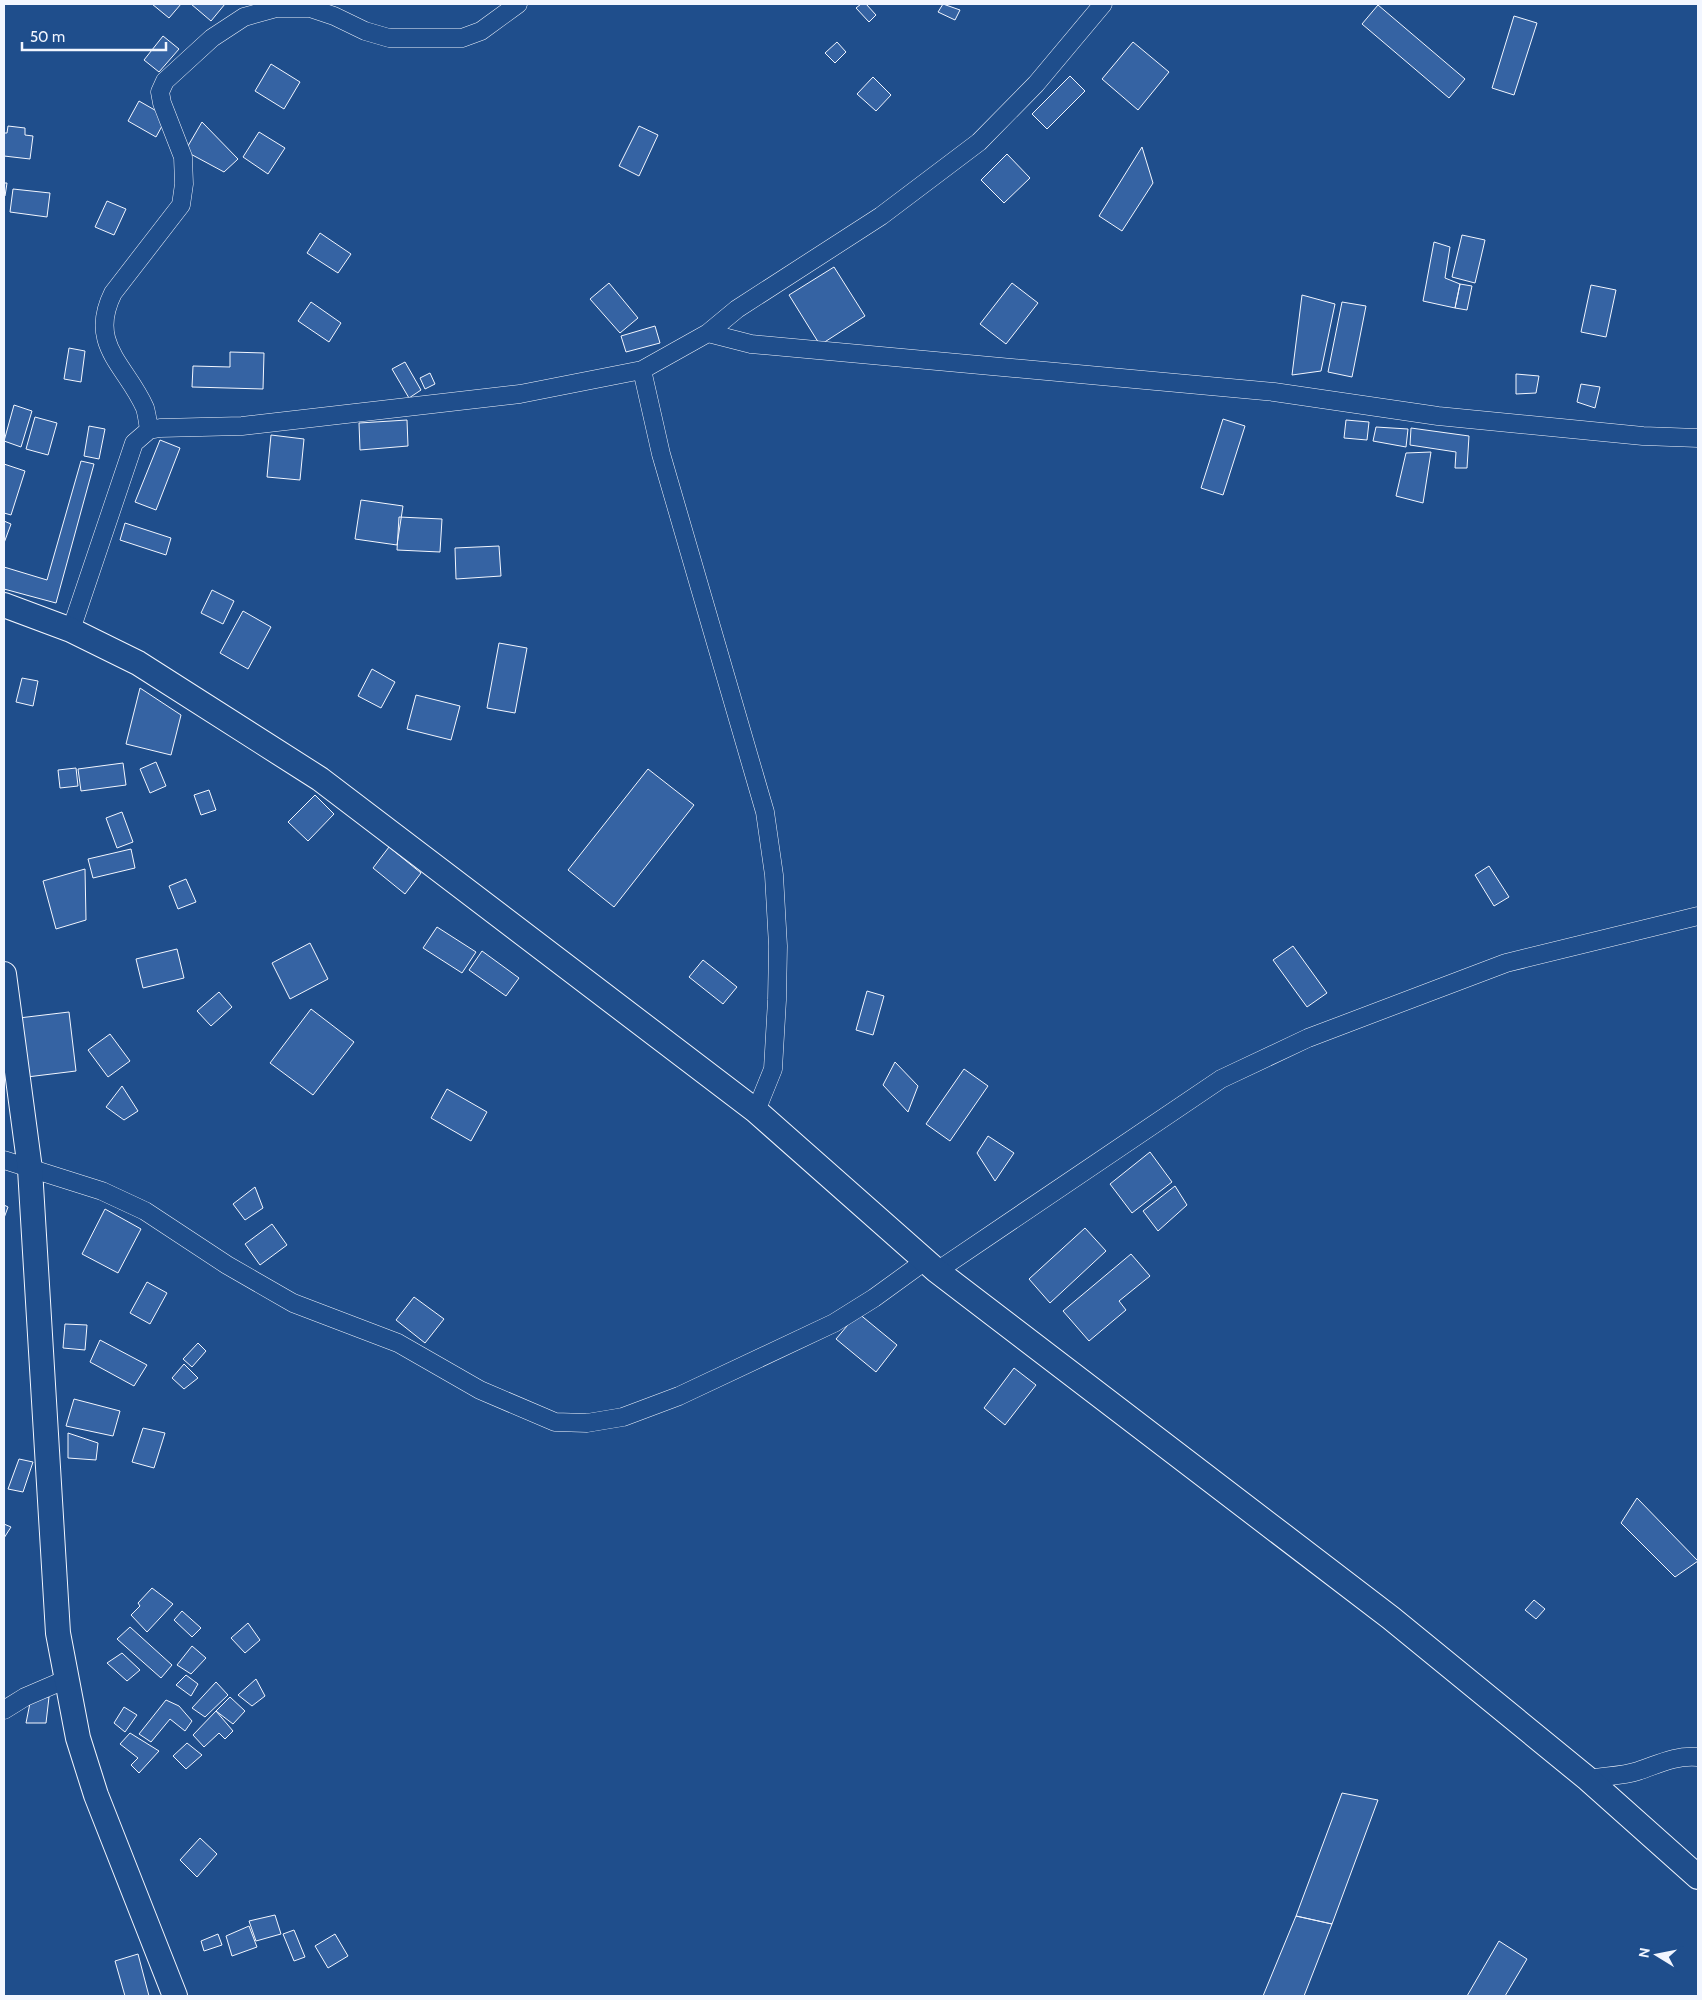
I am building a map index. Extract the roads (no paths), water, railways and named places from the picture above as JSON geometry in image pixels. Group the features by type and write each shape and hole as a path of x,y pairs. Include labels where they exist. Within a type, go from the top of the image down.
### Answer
{"main road":[{"path":"4,605 71,630 138,663 320,779 756,1111 931,1266 1390,1618 1588,1779 1698,1877"},
{"path":"4,974 30,1169 58,1633 78,1738 96,1795 175,1996"}],"street":[{"path":"149,430 145,409 116,364 104,325 105,309 113,293 181,205 184,184 183,157 162,103 160,92 165,81 212,38 244,17 276,8 310,8 334,16 365,31 389,38 416,39 462,38 481,31 518,4"},
{"path":"71,630 134,443 149,430 181,426 242,426 384,411 520,394 642,370 708,333 737,309 881,216 979,142 1036,84 1103,4"},
{"path":"708,333 751,344 1274,392 1438,416 1643,436 1698,438"},
{"path":"642,370 664,463 765,812 774,875 778,946 777,1000 774,1069 756,1111"},
{"path":"4,1160 102,1191 145,1211 227,1265 293,1303 398,1343 480,1390 555,1422 587,1423 622,1417 680,1396 834,1323 931,1266 1221,1079 1308,1038 1506,963 1698,916"},
{"path":"4,1710 25,1697 67,1679"},
{"path":"1588,1779 1637,1771 1662,1761 1688,1756 1698,1758"}]}
